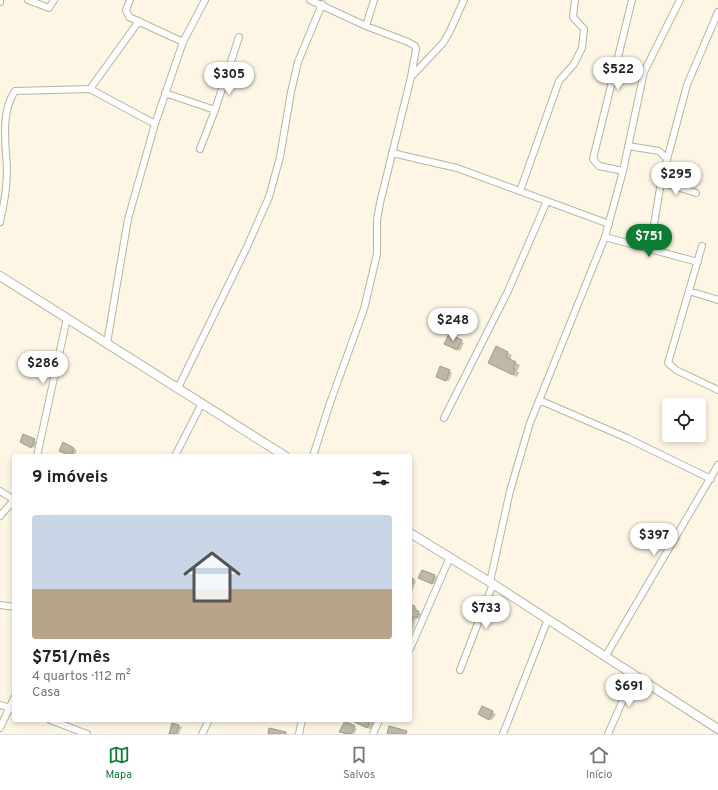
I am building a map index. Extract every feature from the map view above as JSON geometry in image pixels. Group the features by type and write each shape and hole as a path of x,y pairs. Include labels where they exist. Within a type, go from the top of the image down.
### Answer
{"street":[{"path":"28,0 49,8 54,0"},
{"path":"130,0 126,14 183,42"},
{"path":"107,343 128,219 155,124 183,42 205,0"},
{"path":"310,0 322,4 366,26 415,46 416,49 411,77 380,203 377,220 377,254 364,309 330,402 314,454"},
{"path":"366,26 374,0"},
{"path":"411,77 443,43 464,0"},
{"path":"520,191 559,81 574,64 582,48 584,29 573,17 575,0"},
{"path":"623,171 599,166 593,159 632,0"},
{"path":"460,670 491,583 516,468 539,400 609,224 623,171 644,72 680,0"},
{"path":"178,388 246,249 269,197 280,157 291,92 298,62 322,4"},
{"path":"650,249 661,182 687,85 718,12"},
{"path":"90,89 139,21"},
{"path":"200,149 216,110 239,37"},
{"path":"0,222 5,204 7,170 4,145 5,120 10,97 15,91 90,89 155,124"},
{"path":"165,93 216,110"},
{"path":"659,151 671,144"},
{"path":"628,146 659,151 667,159"},
{"path":"392,153 457,168 609,224"},
{"path":"661,182 696,192"},
{"path":"444,418 508,291 547,201"},
{"path":"605,236 698,262"},
{"path":"702,246 668,363 676,370 718,390"},
{"path":"0,276 282,454"},
{"path":"689,292 718,299"},
{"path":"37,454 67,318"},
{"path":"539,400 627,438 711,479"},
{"path":"176,454 202,403"},
{"path":"605,657 718,465"},
{"path":"0,491 12,499"},
{"path":"0,516 12,502"},
{"path":"412,534 548,619 716,730"},
{"path":"412,644 450,557"},
{"path":"0,605 12,607"},
{"path":"503,734 548,619"},
{"path":"608,734 634,675"},
{"path":"0,705 11,708 0,728"},
{"path":"55,722 87,734"},
{"path":"202,734 209,722"},
{"path":"298,734 301,722"},
{"path":"374,734 379,722"}],"building":[{"path":"449,334 462,340 457,350 444,344"},
{"path":"496,346 508,352 506,357 516,362 513,368 515,369 513,375 488,363"},
{"path":"440,366 450,370 446,381 436,377"},
{"path":"23,434 35,439 31,448 20,442"},
{"path":"63,442 74,448 72,454 66,454 59,451"},
{"path":"422,570 435,575 432,584 418,578"},
{"path":"412,605 415,606 414,610 419,611 417,618 412,617"},
{"path":"482,706 493,711 489,720 478,714"},
{"path":"344,722 355,726 351,734 339,732"},
{"path":"354,722 370,722 367,728"},
{"path":"172,723 179,725 176,734 169,734"},
{"path":"389,726 407,731 406,734 387,734"},
{"path":"269,728 286,732 286,734 268,734"}]}
